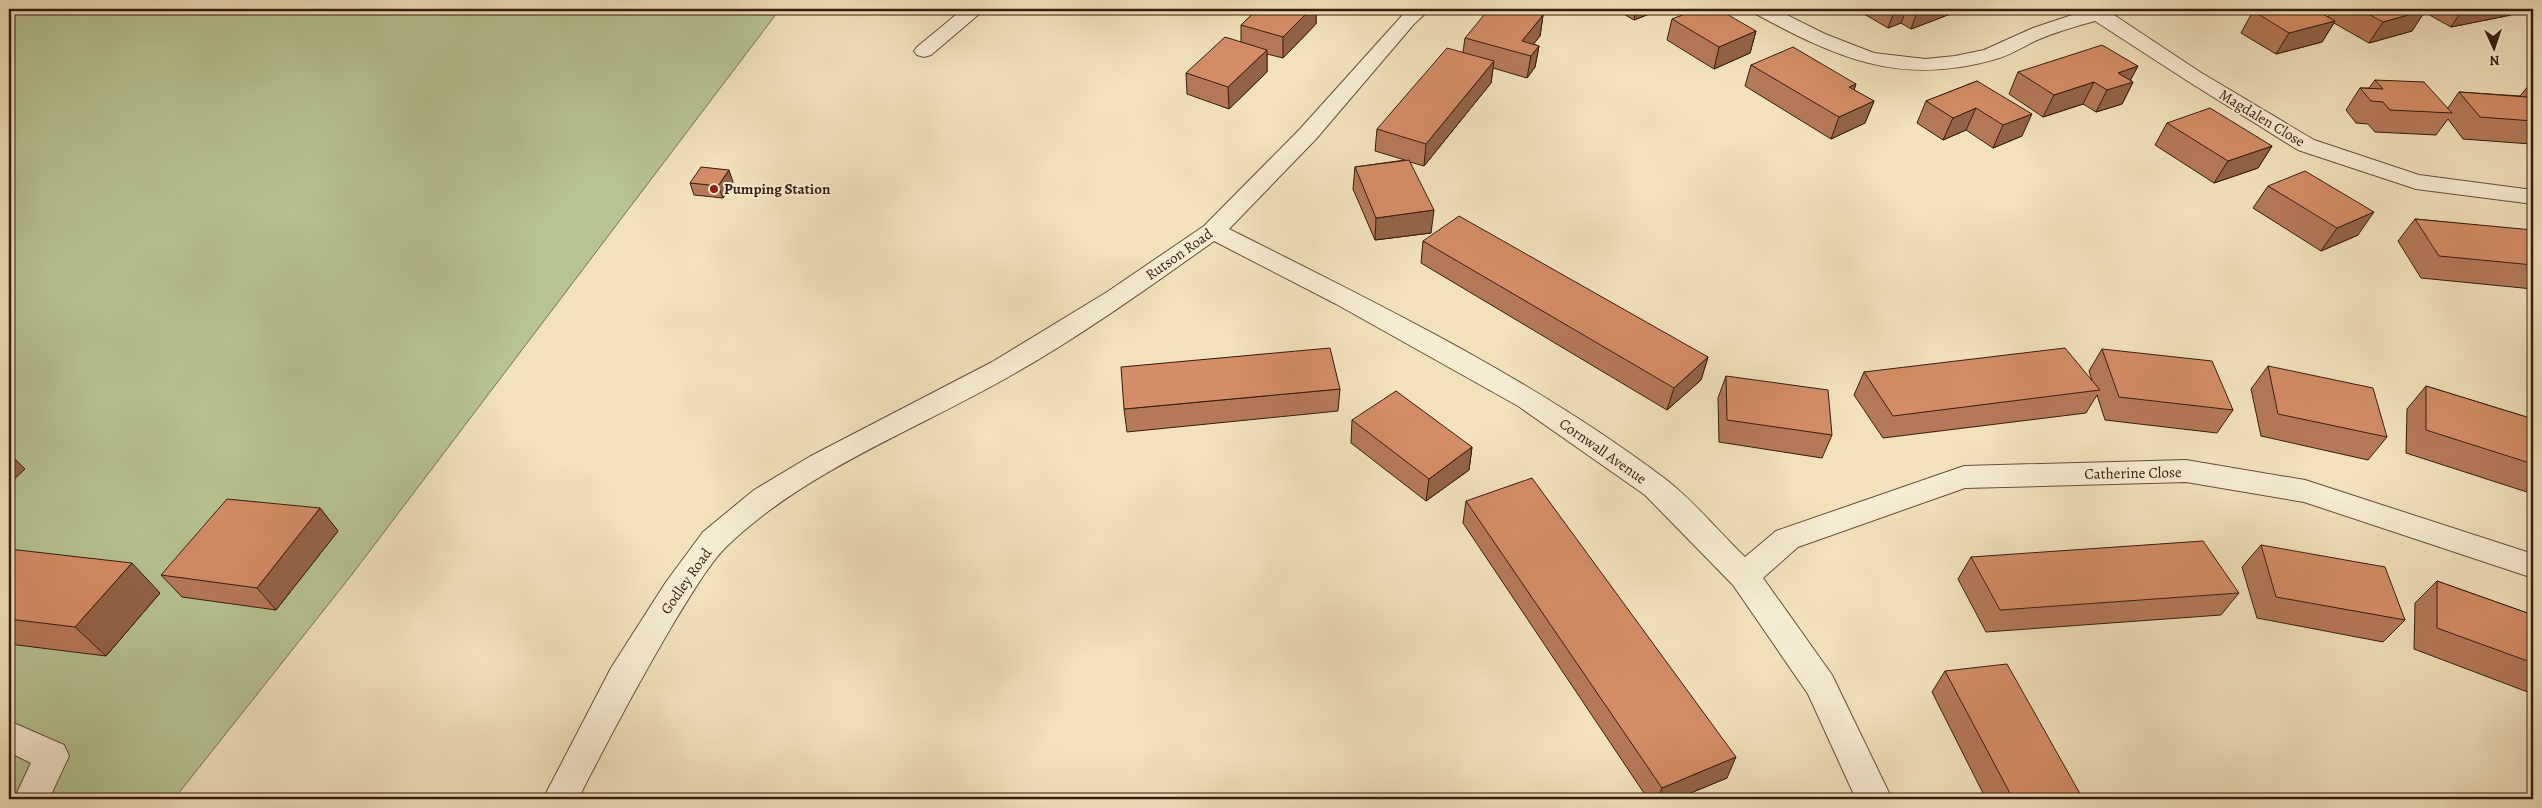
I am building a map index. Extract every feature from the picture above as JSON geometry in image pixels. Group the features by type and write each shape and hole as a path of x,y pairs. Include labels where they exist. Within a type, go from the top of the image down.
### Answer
{"street":[{"path":"924,51 975,9"},
{"name":"Rutson Road","path":"884,431 1009,364 1116,298 1213,231 1308,134 1407,20 1420,9"},
{"path":"1761,9 1822,42 1869,59 1912,66 1946,64 1990,55 2032,36 2105,11"},
{"name":"Magdalen Close","path":"2105,11 2193,76 2306,144 2416,182 2533,197"},
{"name":"Cornwall Avenue","path":"1213,231 1345,298 1528,399 1655,487 1744,576 1820,686 1874,799"},
{"name":"Godley Road","path":"560,799 623,678 677,591 714,540 764,498 819,465 884,431"},
{"name":"Catherine Close","path":"1744,576 1787,540 1964,478 2186,471 2305,491 2533,566"},
{"path":"9,736 52,756 31,799"}],"green space":[{"path":"9,9 780,9 350,577 174,799 9,799"}],"building":[{"path":"1258,9 1311,9 1283,37 1241,25"},
{"path":"1489,9 1520,9 1543,15 1522,41 1539,46 1531,56 1465,38"},
{"path":"1698,9 1718,9 1756,31 1719,47 1672,19"},
{"path":"2264,9 2314,9 2335,21 2289,33 2253,11"},
{"path":"2359,9 2423,9 2426,10 2383,22"},
{"path":"1225,37 1267,50 1228,87 1186,73"},
{"path":"2102,45 2138,66 2118,73 2133,82 2107,90 2094,82 2054,95 2018,72"},
{"path":"1793,47 1856,84 1849,87 1874,101 1839,117 1751,65"},
{"path":"1447,48 1494,61 1426,144 1377,129"},
{"path":"2375,80 2424,82 2452,113 2390,110 2383,102 2371,101 2360,88 2383,89"},
{"path":"1977,81 2032,114 2003,125 1976,108 1953,118 1926,101"},
{"path":"2459,92 2527,97 2533,104 2533,121 2480,117"},
{"path":"2210,108 2272,146 2228,161 2167,123"},
{"path":"1409,160 1434,210 1376,218 1355,167"},
{"path":"701,167 729,170 718,186 690,183"},
{"path":"2305,171 2374,212 2337,228 2268,186"},
{"path":"1459,216 1708,357 1674,388 1423,241"},
{"path":"2415,219 2533,230 2533,265 2439,256"},
{"path":"1330,348 1340,389 1124,409 1121,367"},
{"path":"2065,348 2100,390 1893,416 1864,372"},
{"path":"2102,349 2212,361 2233,410 2119,397"},
{"path":"2268,366 2373,388 2387,437 2278,414"},
{"path":"1726,376 1828,390 1832,435 1727,420"},
{"path":"2426,386 2533,419 2533,464 2426,430"},
{"path":"1396,391 1472,447 1429,479 1352,420"},
{"path":"1532,478 1736,757 1662,788 1466,501"},
{"path":"227,499 320,508 257,588 161,575"},
{"path":"2203,541 2239,593 2000,610 1971,557"},
{"path":"2261,545 2385,567 2405,620 2276,597"},
{"path":"9,549 132,563 75,627 9,619"},
{"path":"2437,581 2533,615 2533,663 2437,628"},
{"path":"2007,664 2083,799 2013,799 1945,671"}],"place":[{"name":"Pumping Station","path":"714,189"}]}
